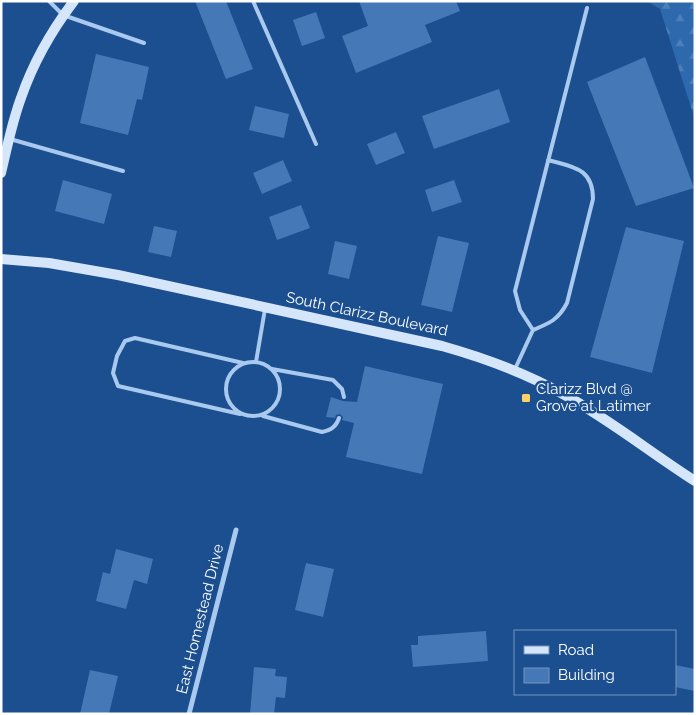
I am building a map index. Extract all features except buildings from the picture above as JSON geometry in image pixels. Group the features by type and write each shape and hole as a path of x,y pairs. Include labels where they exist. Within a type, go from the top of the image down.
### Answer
{"street":[{"path":"1,173 20,99 30,74 41,51 74,1"},
{"name":"South Clarizz Boulevard","path":"1,260 49,263 118,275 442,346 479,356 515,370 565,394 695,481"},
{"name":"East Homestead Drive","path":"189,714 236,530"}],"lane":[{"path":"49,1 63,15 144,43"},
{"path":"253,1 316,144"},
{"path":"533,330 520,310 515,291 587,8"},
{"path":"10,139 123,171"},
{"path":"515,370 533,330 554,321 561,314 567,302 593,199 593,189 584,173 577,168 548,160"},
{"path":"256,362 266,307"},
{"path":"135,338 243,363 256,362 267,365 278,376 281,386 277,404 271,411 262,416 255,417 240,414 118,386 113,373 117,356 125,341 135,338"},
{"path":"240,414 229,402 226,384 229,375 243,363"},
{"path":"272,369 334,380 342,389 344,396"},
{"path":"262,416 322,432 336,426 339,418"}],"green space":[{"path":"647,1 695,1 695,120 660,9"}],"place":[{"name":"Clarizz Blvd @ Grove at Latimer","path":"526,398"}]}
